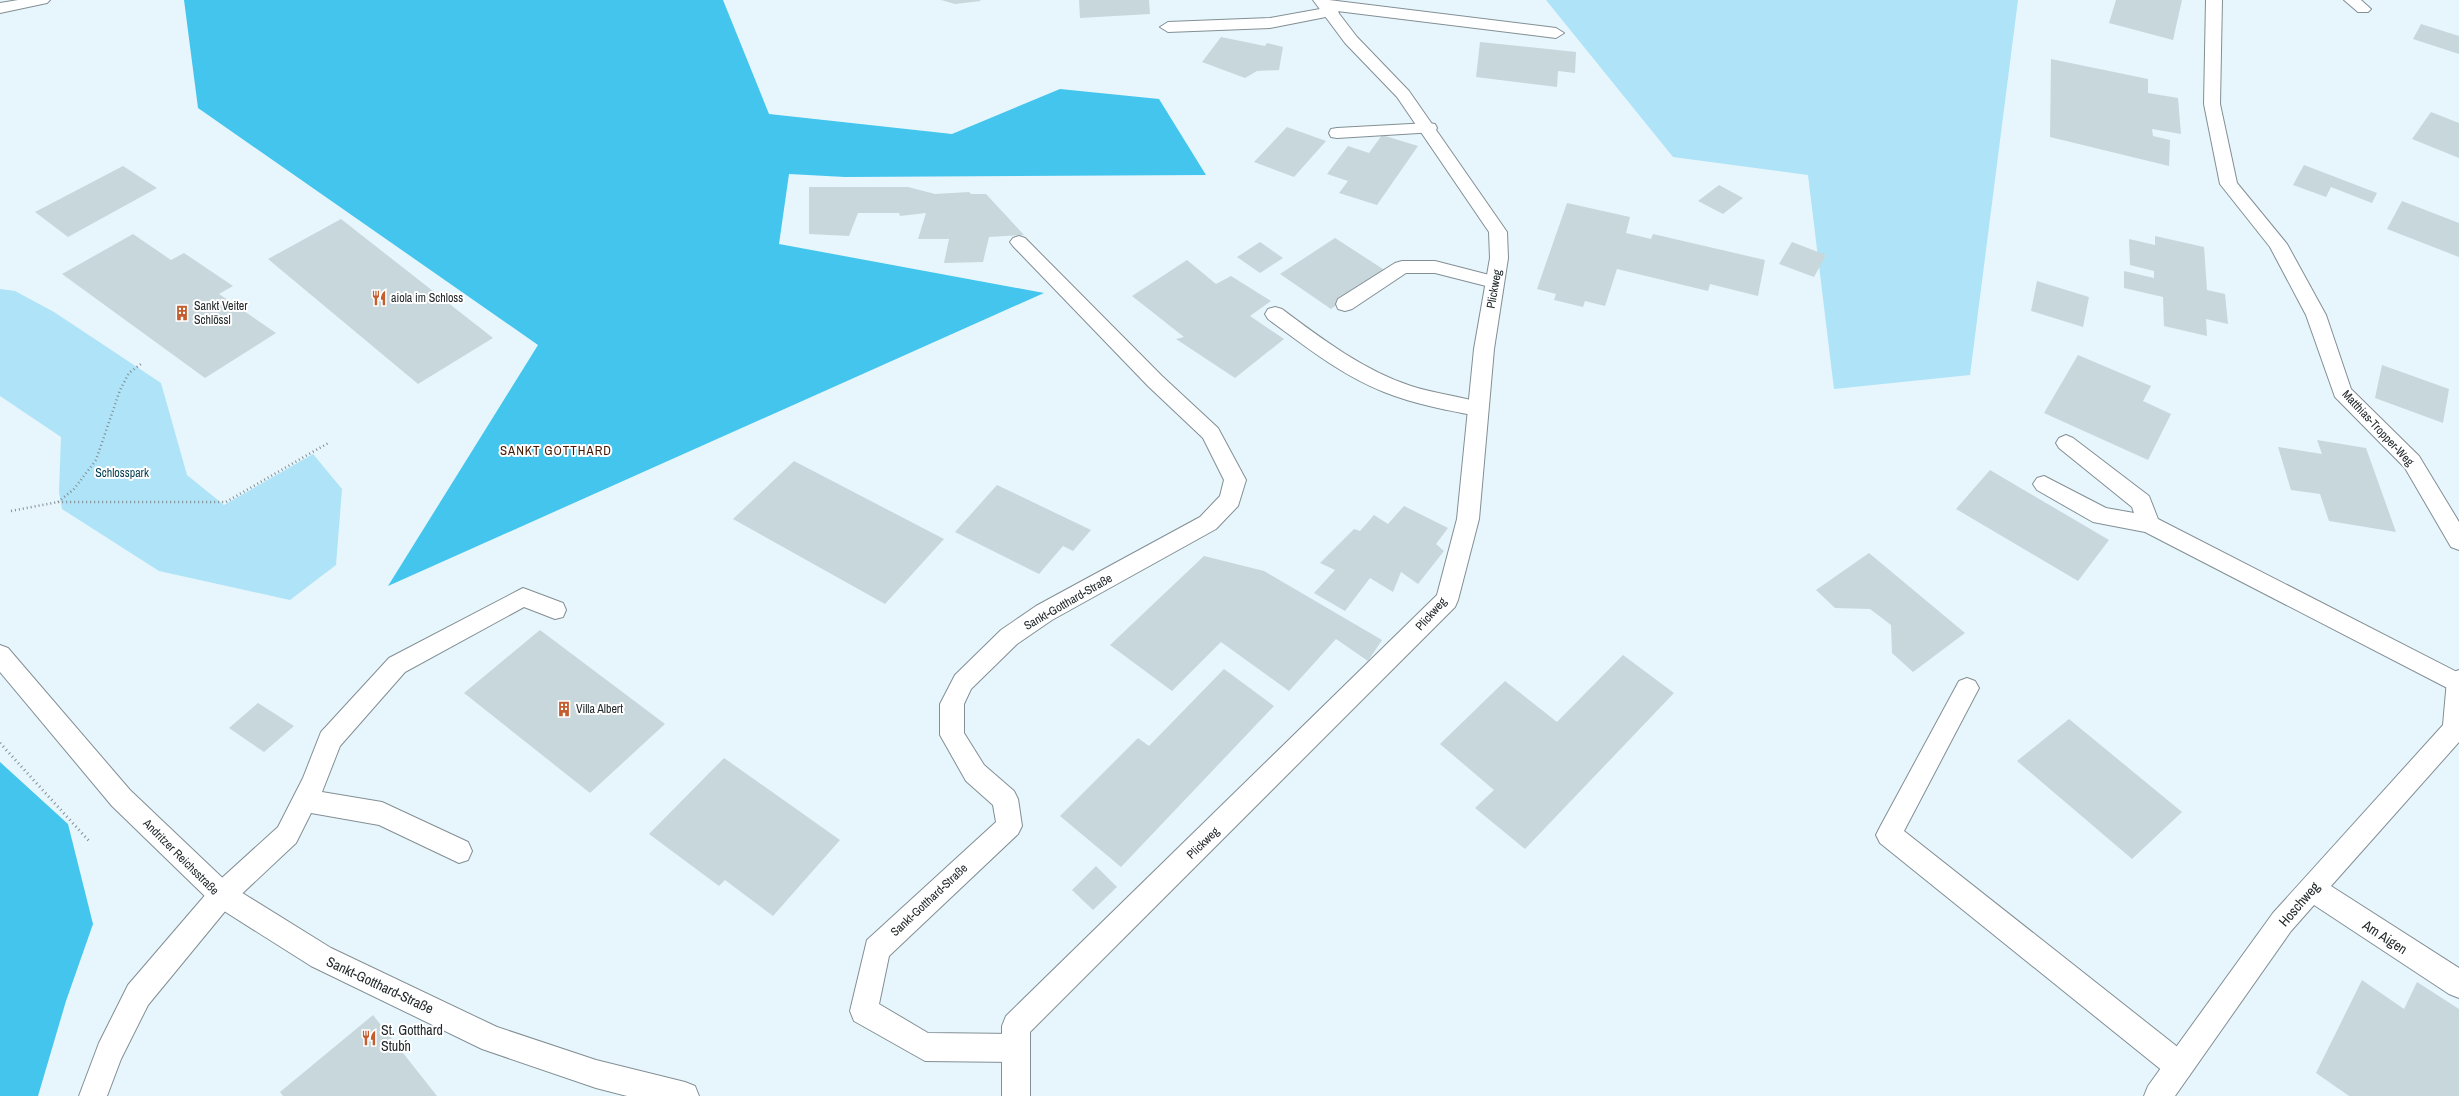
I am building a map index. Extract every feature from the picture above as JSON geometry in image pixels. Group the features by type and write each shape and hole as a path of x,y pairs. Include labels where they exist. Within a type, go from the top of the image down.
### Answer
{"street":[{"path":"0,8 42,0"},
{"name":"Matthias-Tropper-Weg","path":"2214,0 2212,104 2230,184 2278,244 2316,315 2342,392 2412,462 2459,541"},
{"path":"1168,27 1270,23 1325,5 1556,33"},
{"name":"Plickweg","path":"1016,1096 1016,1026 1447,600 1468,519 1484,349 1499,258 1498,232 1481,204 1403,94 1351,40 1325,5"},
{"path":"1337,133 1428,128"},
{"name":"Sankt-Gotthard-Straße","path":"1016,1048 925,1047 864,1011 877,949 1009,826 1005,800 975,773 952,735 952,704 963,682 1009,637 1044,613 1208,523 1230,500 1235,480 1211,433 1155,381 1019,242"},
{"path":"1345,304 1402,267 1435,268 1494,282"},
{"path":"1275,314 1331,354 1377,381 1422,398 1478,409"},
{"path":"2066,443 2141,502 2149,524"},
{"path":"2044,484 2101,516 2149,524 2459,684"},
{"path":"222,895 287,835 330,740 397,665 523,597 555,610"},
{"name":"Andritzer Reichsstraße","path":"0,655 121,798 222,895 138,995 109,1053 93,1096"},
{"path":"2457,729 2459,680"},
{"path":"1967,688 1888,835 2179,1066"},
{"name":"Hoschweg","path":"2158,1096 2282,922 2457,729"},
{"path":"304,800 382,814 460,851"},
{"name":"Am Aigen","path":"2312,889 2459,984"},
{"name":"Sankt-Gotthard-Straße","path":"222,895 320,957 408,997 492,1039 596,1074 685,1096"}],"path":[{"path":"58,502 74,489 96,460 120,390 129,373 141,364"},
{"path":"11,512 58,502 226,502 330,442"},
{"path":"0,743 88,841"}],"green space":[{"path":"1546,0 2018,0 1970,375 1834,389 1808,175 1673,157"},
{"name":"Schlosspark","path":"0,289 15,291 54,312 161,383 187,475 224,505 313,454 342,489 336,565 290,600 159,571 62,509 59,492 61,437 0,396"}],"shaded area":[{"path":"184,0 723,0 769,114 952,134 1060,89 1159,99 1206,175 845,177 789,174 779,244 1044,293 388,586 538,345 198,108"},
{"path":"0,762 68,824 93,924 66,1001 38,1096 0,1096"}],"building":[{"path":"941,0 980,0 981,1 955,4"},
{"path":"1079,0 1149,0 1150,14 1080,18"},
{"path":"2116,0 2182,0 2173,40 2109,23"},
{"path":"2421,24 2459,36 2459,54 2413,39"},
{"path":"1221,37 1265,46 1267,43 1283,47 1279,70 1257,71 1245,78 1202,62"},
{"path":"1480,42 1576,52 1575,73 1558,71 1557,87 1476,77"},
{"path":"2051,59 2148,79 2148,93 2178,98 2181,134 2152,129 2153,136 2170,140 2169,166 2050,137"},
{"path":"2431,112 2459,123 2459,158 2412,139"},
{"path":"1287,127 1326,141 1294,177 1254,162"},
{"path":"1382,135 1418,146 1377,205 1339,193 1348,181 1327,174 1348,146 1369,153"},
{"path":"2304,165 2377,193 2372,203 2331,187 2326,197 2293,185"},
{"path":"123,166 157,188 68,237 35,212"},
{"path":"1719,185 1743,198 1723,214 1698,201"},
{"path":"809,187 908,187 935,194 969,192 971,194 986,194 1024,235 989,237 983,262 944,263 949,239 918,239 926,213 900,216 899,213 858,213 849,236 809,234"},
{"path":"2402,201 2459,223 2459,257 2387,229"},
{"path":"1567,203 1630,217 1626,233 1651,239 1653,234 1765,260 1758,296 1710,284 1708,291 1617,269 1605,306 1585,301 1583,307 1554,300 1556,294 1537,289"},
{"name":"aiola im Schloss","path":"341,219 493,338 418,384 268,259"},
{"name":"Sankt Veiter Schlössl","path":"133,234 171,260 184,253 233,286 219,294 276,333 205,378 62,274"},
{"path":"2155,236 2204,247 2207,290 2225,294 2228,324 2206,319 2207,336 2164,326 2163,297 2124,288 2124,271 2154,278 2154,271 2130,265 2129,239 2155,245"},
{"path":"1335,238 1386,271 1331,309 1280,274"},
{"path":"1260,242 1283,258 1260,273 1237,257"},
{"path":"1792,242 1826,255 1814,277 1779,264"},
{"path":"1187,260 1216,284 1231,276 1271,301 1250,316 1284,339 1235,378 1176,339 1184,337 1132,296"},
{"path":"2037,281 2089,297 2083,327 2031,311"},
{"path":"2078,355 2151,386 2143,401 2171,414 2148,460 2044,413"},
{"path":"2382,365 2449,389 2443,423 2375,398"},
{"path":"2317,440 2366,448 2396,532 2329,521 2320,494 2291,490 2278,447 2322,454"},
{"path":"794,461 944,539 885,604 733,519"},
{"path":"1990,470 2109,540 2078,581 1956,509"},
{"path":"997,485 1091,530 1073,551 1063,546 1039,574 955,532"},
{"path":"1404,506 1448,528 1436,544 1444,551 1418,584 1401,572 1393,592 1370,578 1345,611 1314,593 1335,570 1320,563 1354,529 1360,531 1374,515 1388,524"},
{"path":"1869,553 1965,633 1913,672 1892,653 1891,625 1870,609 1835,608 1816,590"},
{"path":"1204,556 1264,571 1382,640 1368,661 1336,639 1289,691 1221,642 1172,691 1110,645"},
{"name":"Villa Albert","path":"540,630 665,724 590,793 464,693"},
{"path":"1623,655 1674,693 1525,849 1475,808 1494,790 1440,744 1505,681 1557,722"},
{"path":"1224,669 1274,706 1121,867 1060,816 1138,738 1149,746"},
{"path":"258,703 294,726 264,752 229,728"},
{"path":"2069,719 2182,812 2132,859 2017,761"},
{"path":"724,758 840,840 773,916 725,880 719,886 649,834"},
{"path":"1096,866 1117,887 1093,910 1072,890"},
{"path":"2362,980 2404,1009 2417,982 2459,1009 2459,1096 2349,1096 2316,1073"},
{"name":"St. Gotthard Stub´n","path":"373,1015 437,1096 283,1096 280,1092"}],"place":[{"name":"aiola im Schloss","path":"379,298"},
{"name":"Sankt Veiter Schlössl","path":"182,313"},
{"name":"Villa Albert","path":"564,709"},
{"name":"St. Gotthard Stub´n","path":"369,1038"}],"district":[{"name":"SANKT GOTTHARD","path":"556,450"}]}
